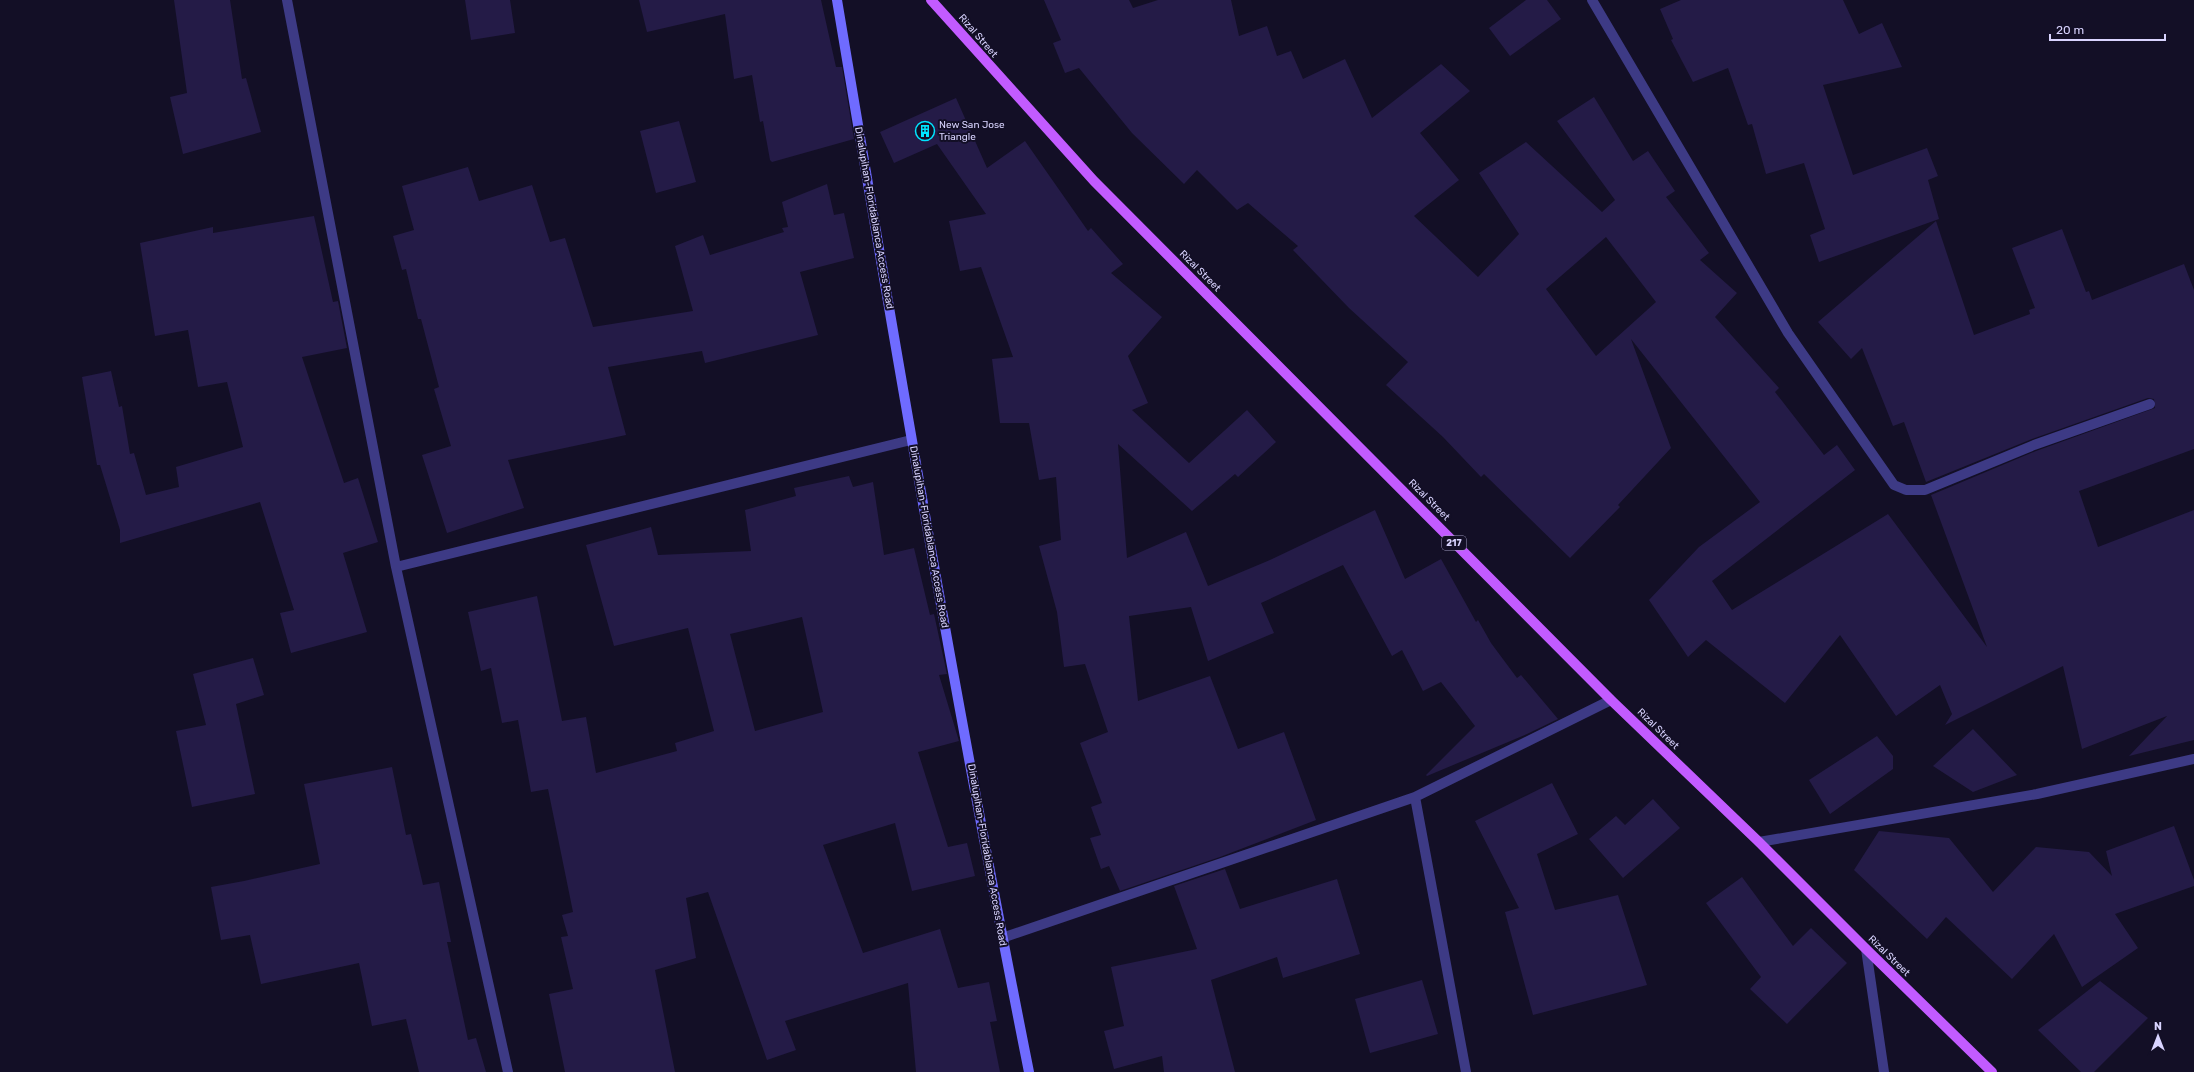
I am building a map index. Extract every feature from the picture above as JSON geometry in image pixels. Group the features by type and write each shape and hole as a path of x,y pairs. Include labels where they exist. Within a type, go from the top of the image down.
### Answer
{"main road":[{"name":"Dinalupihan-Floridablanca Access Road","path":"837,0 911,440 1002,938 1029,1072"},
{"name":"Rizal Street","path":"931,0 1094,181 1611,700 1760,842 1866,949 1992,1072"}],"street":[{"path":"287,0 396,567 508,1072"},
{"path":"1592,0 1788,333 1894,485 1906,490 1925,490 2034,446 2150,404"},
{"path":"396,567 911,440"},
{"path":"1002,938 1415,797 1611,700"},
{"path":"1760,842 2037,794 2194,759"},
{"path":"1415,797 1466,1072"},
{"path":"1866,949 1884,1072"}],"building":[{"path":"174,0 230,0 242,79 246,78 261,132 183,154 170,97 187,93"},
{"path":"465,0 510,0 515,33 471,40"},
{"path":"639,0 821,0 836,67 842,67 854,139 772,162 770,160 763,121 760,122 752,75 734,79 725,14 647,32"},
{"path":"1044,0 1129,0 1133,8 1158,0 1231,0 1239,36 1267,26 1277,56 1291,51 1303,79 1345,59 1372,118 1441,64 1470,91 1420,133 1459,180 1414,216 1478,277 1519,234 1479,173 1526,142 1602,212 1615,200 1557,121 1594,97 1633,161 1648,151 1675,191 1666,197 1709,253 1700,260 1737,293 1715,317 1779,388 1775,392 1824,455 1837,445 1855,470 1712,581 1732,610 1888,514 1987,647 1931,495 2036,451 2155,408 2154,399 2148,398 2032,439 1926,482 1904,422 1893,426 1862,348 1851,359 1818,322 1936,221 1974,335 2030,314 2029,310 2035,308 2012,248 2062,229 2086,292 2089,291 2092,300 2184,264 2194,290 2194,449 2079,491 2098,547 2194,510 2194,740 2129,756 2167,716 2082,749 2063,666 1945,725 1952,714 1940,685 1896,716 1840,635 1785,703 1706,640 1688,657 1649,600 1699,547 1760,502 1631,339 1671,448 1618,505 1620,507 1570,558 1484,474 1481,477 1443,437 1386,385 1408,362 1349,308 1293,250 1298,246 1248,203 1237,210 1197,170 1184,184 1132,133 1079,68 1065,73 1053,43 1061,40","holes":["1606,237 1656,302 1596,356 1546,289"]},
{"path":"1526,0 1547,0 1561,19 1510,56 1489,28"},
{"path":"1681,0 1843,0 1859,34 1882,23 1902,67 1823,85 1853,175 1927,148 1938,176 1928,180 1939,219 1819,262 1810,235 1825,229 1804,163 1766,174 1752,124 1748,125 1728,68 1693,82 1671,40 1673,39 1660,9"},
{"path":"956,98 987,168 1025,141 1088,231 1091,228 1123,264 1111,273 1162,317 1128,356 1148,403 1132,410 1189,463 1247,410 1276,442 1238,477 1235,474 1192,511 1118,444 1127,558 1186,532 1208,586 1270,560 1375,510 1405,579 1441,559 1476,622 1478,620 1491,643 1517,678 1521,675 1558,719 1527,734 1427,776 1426,775 1475,726 1441,682 1423,691 1402,650 1392,656 1343,565 1261,603 1274,633 1208,661 1191,607 1129,616 1138,701 1210,676 1238,749 1284,732 1316,820 1220,857 1120,891 1109,866 1101,869 1090,838 1101,835 1091,807 1102,803 1080,743 1108,732 1085,664 1064,667 1057,612 1039,546 1061,540 1056,477 1039,480 1029,423 1000,423 992,359 1013,357 981,267 960,271 949,221 986,214 937,144 894,163 880,132"},
{"path":"679,121 696,182 656,193 640,131"},
{"path":"468,167 479,201 532,185 550,242 565,238 593,327 693,311 675,246 703,235 710,255 784,232 782,228 788,227 782,202 827,184 834,215 844,213 854,258 800,272 818,335 705,363 702,351 608,367 626,435 508,460 524,508 447,533 422,455 451,446 434,389 439,387 421,319 418,319 406,269 402,270 393,236 414,230 402,186"},
{"path":"314,216 333,302 338,301 347,348 302,357 344,483 358,478 378,542 343,553 367,632 291,653 280,613 294,610 260,502 120,543 120,530 100,465 97,465 82,377 111,371 119,407 122,406 130,454 134,453 146,495 179,487 176,467 243,447 227,382 198,387 188,330 155,336 140,243 213,227 213,233"},
{"path":"849,476 853,487 873,482 884,555 914,548 930,615 934,614 947,674 939,675 959,741 918,752 948,847 967,843 975,876 912,891 895,823 823,845 863,953 940,929 958,988 989,982 997,1021 990,1022 1000,1072 916,1072 908,983 785,1021 796,1050 767,1060 708,892 686,898 696,958 655,970 675,1072 565,1072 549,994 573,989 561,937 568,936 562,915 573,912 548,789 531,792 518,720 502,723 491,668 481,671 468,612 537,596 562,721 586,717 596,773 677,751 675,743 714,731 688,628 614,646 586,545 651,527 658,555 751,551 745,510 796,496 794,488","holes":["802,617 823,712 755,731 730,634"]},
{"path":"253,658 264,695 236,704 255,794 192,807 176,731 206,725 193,674"},
{"path":"1973,729 2017,775 1973,792 1933,766"},
{"path":"1877,736 1893,756 1893,769 1830,814 1809,780"},
{"path":"392,767 406,835 411,834 423,885 439,882 451,942 447,942 468,1040 476,1038 486,1072 419,1072 406,1019 372,1026 359,963 261,984 250,935 221,940 211,887 320,864 304,784"},
{"path":"1552,783 1578,834 1537,854 1555,910 1618,895 1647,985 1533,1015 1505,912 1519,908 1475,821"},
{"path":"1653,799 1680,828 1623,878 1589,839 1616,816 1625,825"},
{"path":"2174,826 2194,880 2194,886 2115,914 2138,948 2082,987 2054,934 2012,979 1946,917 1927,939 1854,870 1879,831 1949,838 1993,892 2036,847 2089,852 2112,876 2106,851"},
{"path":"1225,869 1240,909 1337,879 1360,954 1283,978 1277,957 1211,980 1235,1072 1164,1072 1162,1056 1114,1069 1104,1031 1124,1026 1111,967 1197,949 1174,886"},
{"path":"1742,877 1793,946 1811,928 1847,963 1787,1024 1750,989 1761,977 1706,903"},
{"path":"1422,980 1438,1034 1370,1053 1355,999"},
{"path":"2100,981 2148,1018 2094,1072 2081,1072 2038,1030"}],"place":[{"name":"New San Jose Triangle","path":"925,131"}]}
